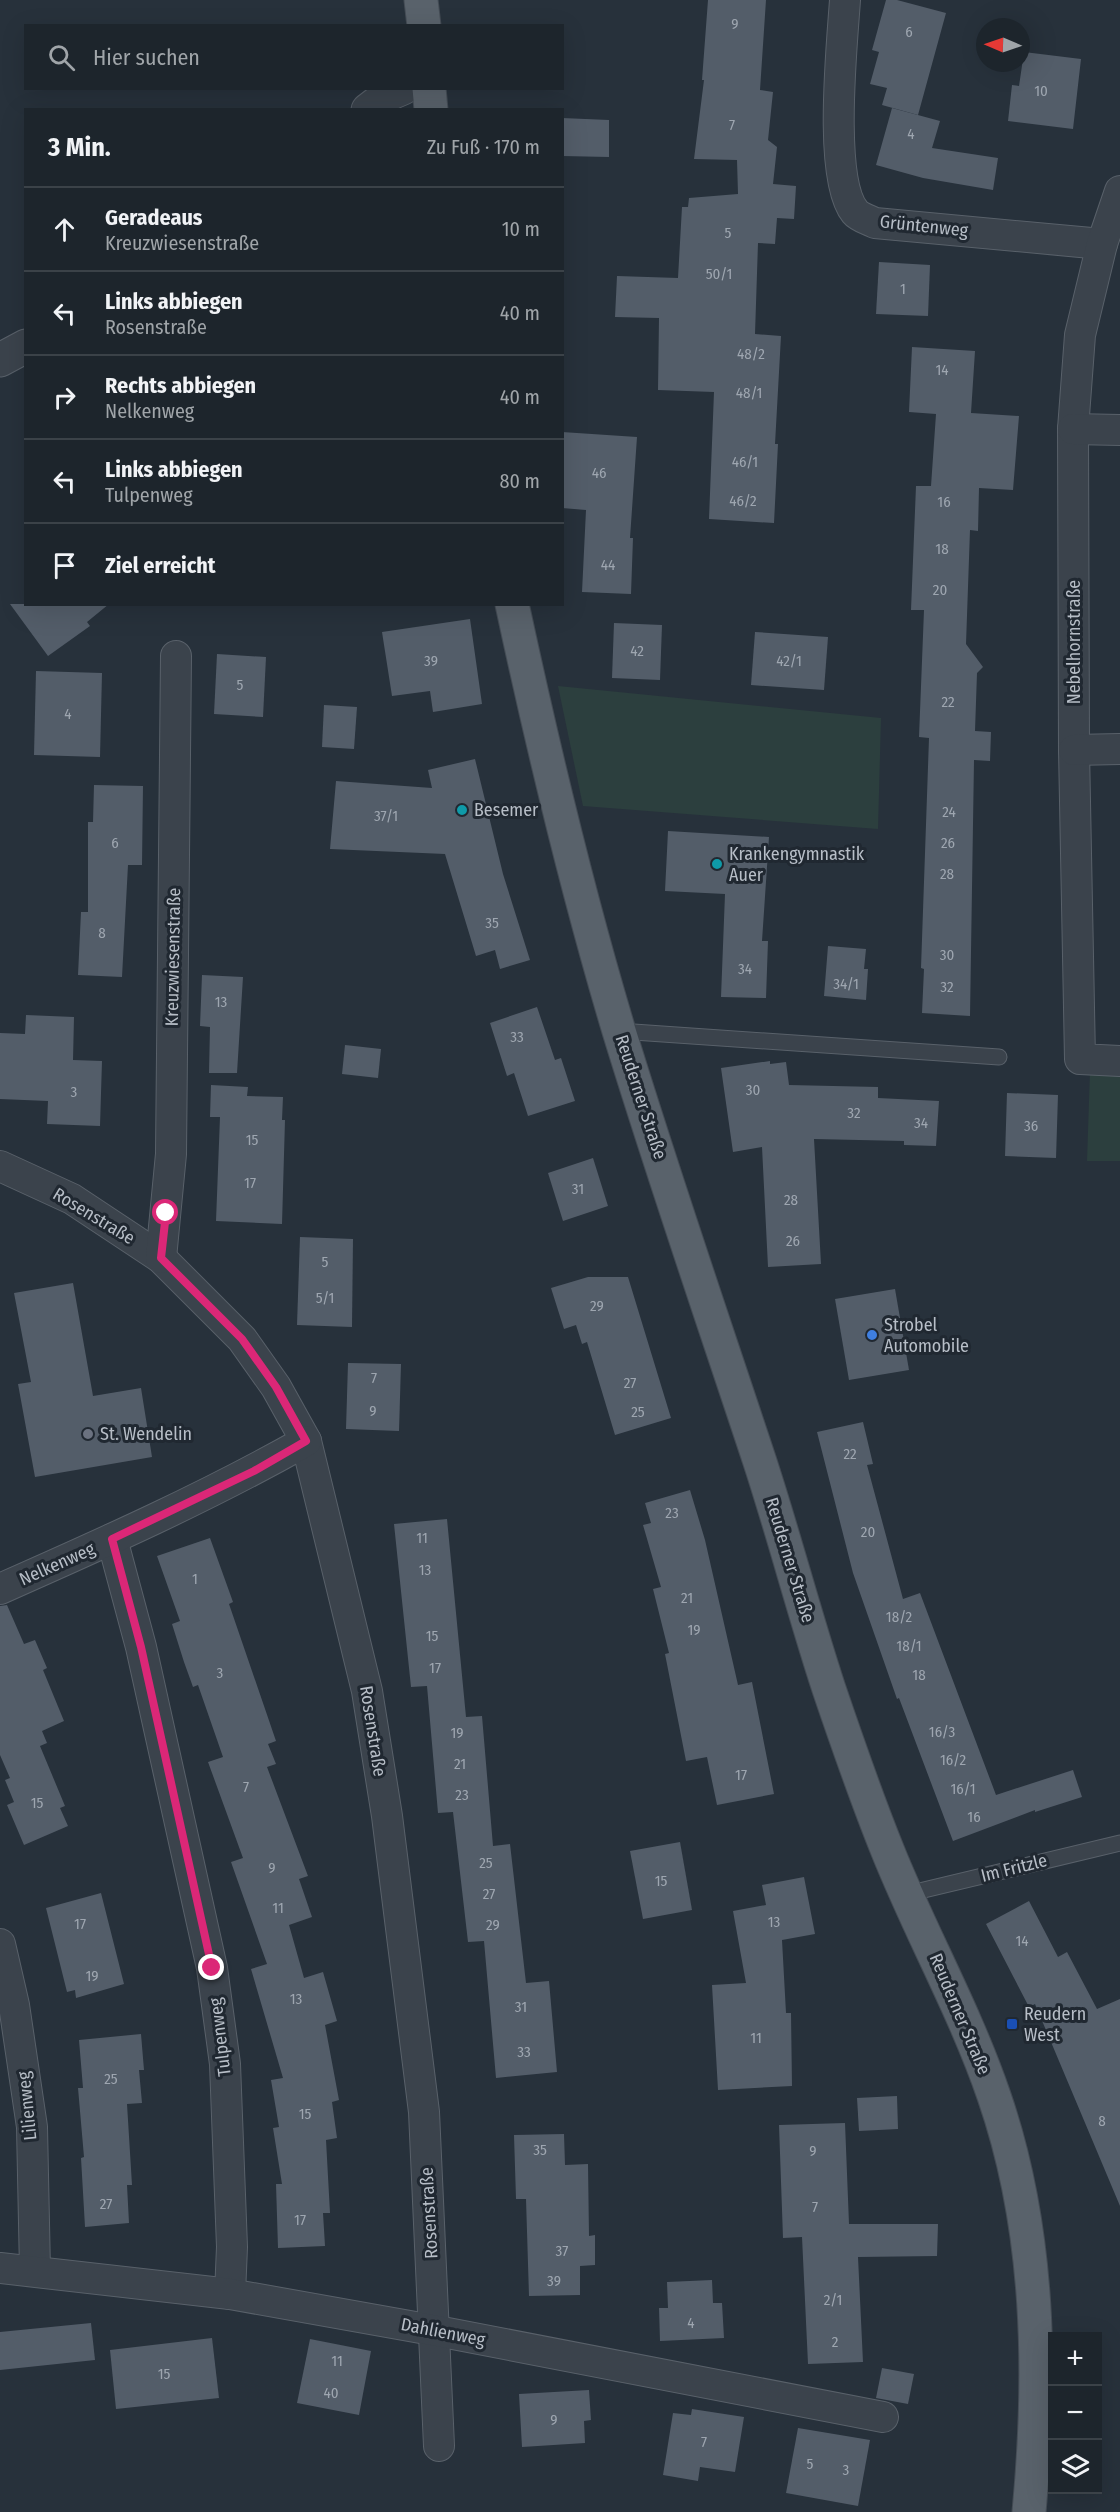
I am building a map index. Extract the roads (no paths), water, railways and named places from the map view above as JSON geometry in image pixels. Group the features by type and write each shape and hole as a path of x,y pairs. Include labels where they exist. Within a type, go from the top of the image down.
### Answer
{"main road":[{"path":"421,0 424,24"},
{"path":"429,90 431,108"},
{"name":"Reuderner Straße","path":"512,606 568,848 619,1031 764,1473 830,1689 887,1849 958,2005 994,2096 1020,2194 1028,2245 1036,2356 1035,2442 1029,2512"}],"street":[{"name":"Grüntenweg","path":"845,0 839,154 844,191 856,214 875,222 1102,244"},
{"path":"371,108 389,94 399,90"},
{"name":"Nebelhornstraße","path":"1120,191 1102,244 1080,335 1073,429 1074,750 1080,1059 1120,1061"},
{"path":"0,360 24,347"},
{"path":"1073,429 1120,429"},
{"name":"Kreuzwiesenstraße","path":"161,1258 171,1154 176,656"},
{"path":"1074,750 1120,749"},
{"name":"Rosenstraße","path":"0,1166 72,1199 161,1258 242,1339 276,1387 306,1441 367,1691 387,1816 424,2112 439,2446"},
{"name":"Nelkenweg","path":"0,1589 112,1539 254,1471 306,1441"},
{"name":"Tulpenweg","path":"112,1539 141,1647 212,1968 225,2064 232,2247 230,2294"},
{"name":"Lilienweg","path":"0,1944 14,2005 32,2127 35,2271"},
{"name":"Dahlienweg","path":"0,2268 230,2294 432,2330 883,2417"}],"lane":[{"path":"619,1031 999,1058"},
{"name":"Im Fritzle","path":"907,1894 1120,1843"}],"place":[{"name":"Besemer","path":"462,810"},
{"name":"Krankengymnastik Auer","path":"717,864"},
{"name":"Strobel Automobile","path":"872,1335"},
{"name":"St. Wendelin","path":"88,1434"},
{"name":"Reudern West","path":"1012,2024"}]}
